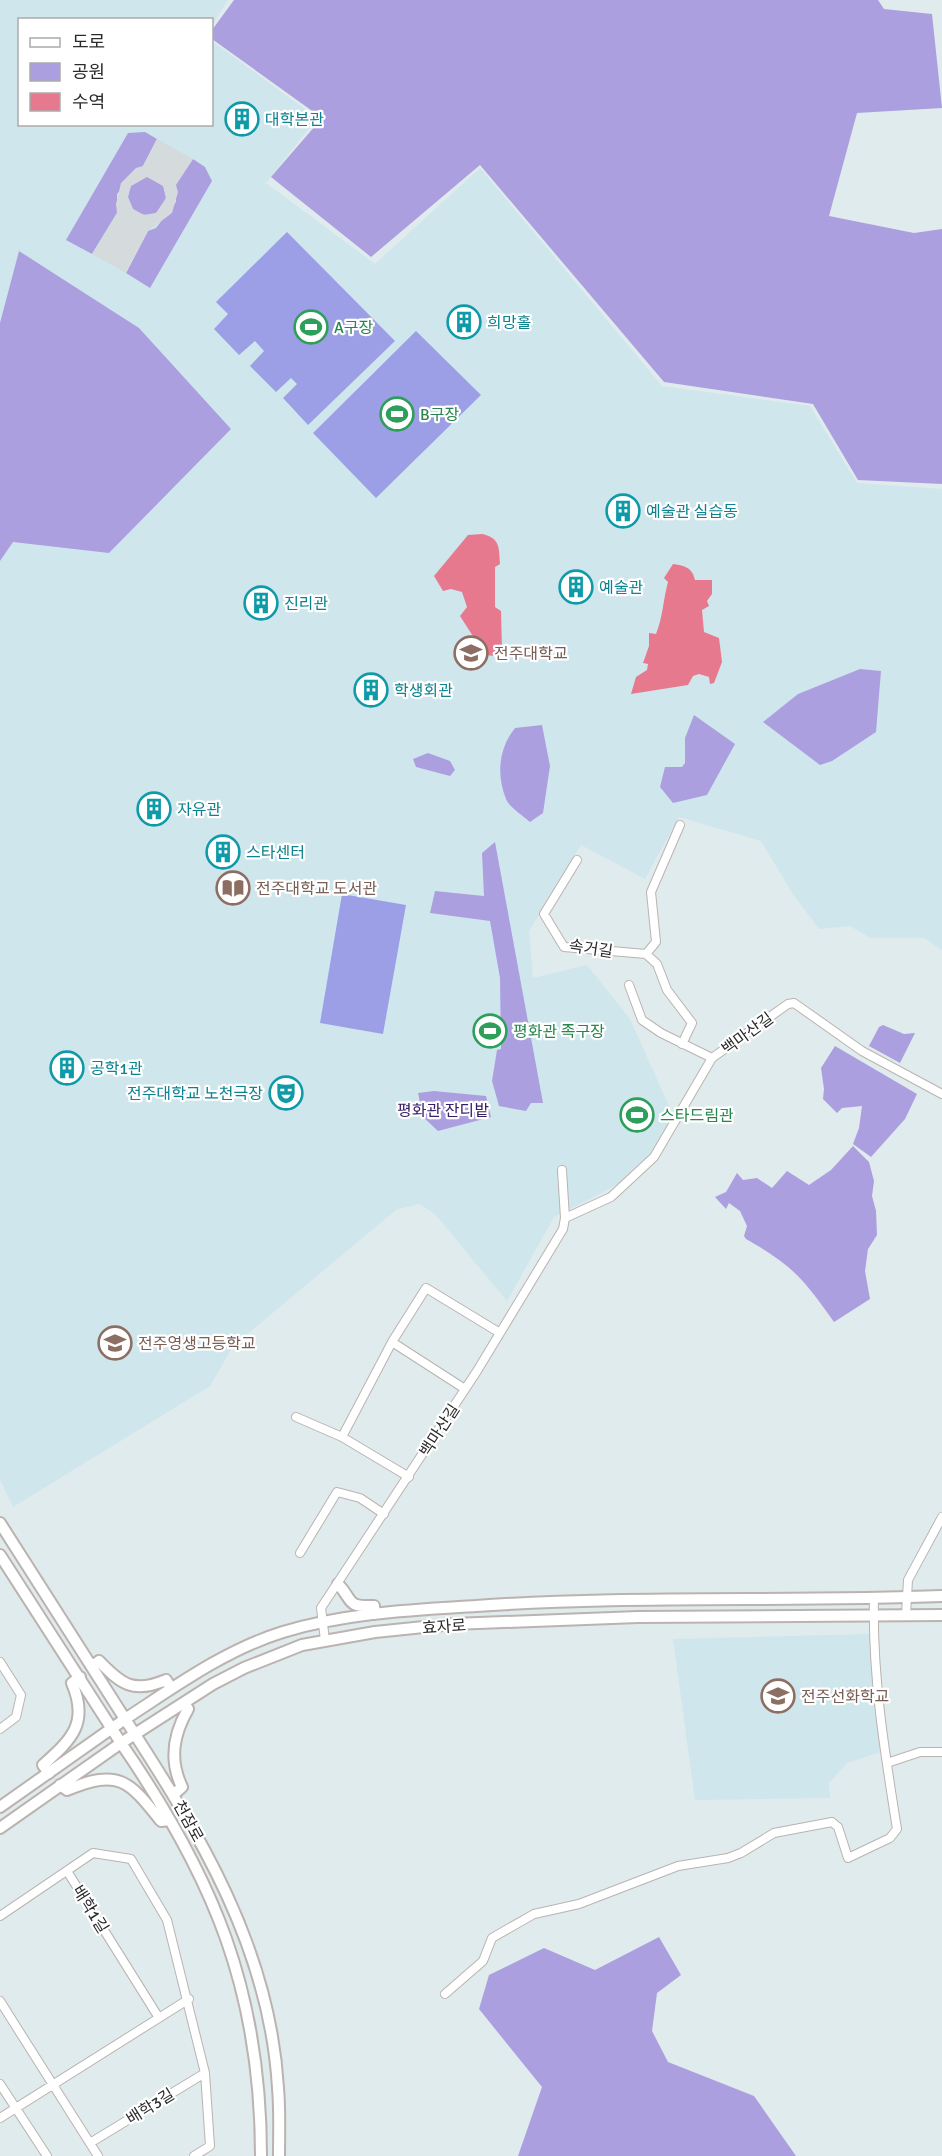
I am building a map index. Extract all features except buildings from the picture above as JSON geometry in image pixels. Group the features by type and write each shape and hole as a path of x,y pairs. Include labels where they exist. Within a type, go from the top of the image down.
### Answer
{"main road":[{"name":"천잠로","path":"0,1523 174,1794 222,1880 260,1984 278,2087 279,2156"},
{"name":"천잠로","path":"0,1555 170,1820 200,1873 221,1923 245,1996 258,2066 261,2156"},
{"path":"338,1584 348,1601 358,1606 374,1606 375,1614"},
{"name":"효자로","path":"0,1807 111,1728 171,1688 222,1658 260,1641 322,1623 375,1614 530,1602 734,1597 942,1596"},
{"name":"효자로","path":"0,1828 134,1733 244,1668 302,1645 375,1632 453,1624 638,1617 942,1615"},
{"path":"92,1666 99,1661 118,1682 133,1686 156,1684 166,1680 171,1688"},
{"path":"50,1773 43,1765 69,1742 78,1722 76,1695 72,1683 80,1677"},
{"path":"174,1794 182,1787 174,1765 173,1752 180,1723 188,1709 184,1703"},
{"path":"60,1785 67,1790 86,1782 114,1780 140,1793 161,1821 170,1820"}],"street":[{"path":"681,825 651,892 656,942 646,954 657,964 667,990 692,1023 682,1044"},
{"name":"속거길","path":"577,860 544,914 564,947 646,954"},
{"path":"629,985 642,1020 682,1044 712,1058"},
{"name":"백마산길","path":"565,1218 611,1197 654,1157 712,1058 784,1007 794,1003 862,1051 942,1094"},
{"name":"백마산길","path":"325,1640 321,1608 409,1477 563,1229 565,1218 562,1170"},
{"path":"342,1437 392,1342 426,1288 500,1333"},
{"path":"392,1342 465,1389"},
{"path":"296,1417 342,1437 409,1477"},
{"path":"300,1553 337,1492 360,1498 384,1514"},
{"path":"906,1614 905,1597 908,1580 942,1516"},
{"path":"445,1994 483,1961 492,1938 534,1914 579,1904 678,1866 728,1858 741,1853 774,1833 822,1822 832,1822 838,1827 848,1858 890,1838 897,1829 887,1763 873,1615 874,1598"},
{"path":"0,1662 21,1695 16,1717 0,1729"},
{"path":"887,1763 920,1752 942,1752"},
{"name":"배학1길","path":"0,1916 93,1853 130,1859 167,1920 189,1999"},
{"name":"배학1길","path":"67,1871 159,2018"},
{"path":"0,2118 189,1999 205,2073 210,2146 194,2156"},
{"path":"0,2001 98,2156"},
{"name":"배학3길","path":"90,2143 205,2073"},
{"path":"0,2084 47,2156"}],"shaded area":[{"name":"전주대학교","path":"0,0 228,0 213,23 213,18 18,18 18,126 213,126 213,42 317,118 266,183 375,264 480,168 662,386 810,406 857,483 942,489 942,950 924,938 871,938 850,926 819,929 793,894 761,841 679,817 645,879 581,845 529,931 533,978 587,965 630,1019 673,1115 653,1152 619,1184 554,1217 507,1301 435,1214 420,1204 397,1209 233,1346 210,1386 13,1507 0,1480"},
{"path":"157,139 193,159 176,185 178,192 172,213 148,231 126,273 92,254 117,213 116,204 121,183 136,168 143,166","holes":["147,177 163,186 166,198 156,213 144,215 133,209 128,197 131,186"]},
{"name":"A구장","path":"287,232 395,341 308,425 283,398 297,384 291,378 276,392 250,366 264,351 255,341 239,355 214,329 228,314 216,302"},
{"name":"B구장","path":"416,331 481,395 376,498 313,433"},
{"path":"342,894 406,905 383,1034 320,1023"},
{"name":"전주선화학교","path":"870,1634 881,1752 847,1763 829,1783 830,1798 695,1800 673,1639"}],"green space":[{"path":"234,0 878,0 884,9 932,14 942,108 857,113 829,216 914,233 942,229 942,484 858,480 813,404 664,382 480,165 371,257 271,177 322,118 213,40 213,29"},
{"path":"145,132 157,139 143,166 117,194 117,213 92,254 66,240 128,133"},
{"path":"193,159 205,167 212,181 150,288 126,273 148,231 156,228 176,202 175,185"},
{"path":"147,177 160,183 166,196 160,209 147,215 134,209 128,196 134,183"},
{"path":"19,251 139,328 231,429 109,553 13,542 0,561 0,323"},
{"path":"860,669 881,671 876,732 832,761 820,765 763,722 798,694"},
{"path":"694,715 735,744 707,795 673,803 660,787 665,767 682,767 685,763 685,738"},
{"path":"542,725 550,766 543,813 530,822 506,799 500,771 502,753 515,728"},
{"path":"428,753 450,761 455,770 450,776 416,767 413,759"},
{"path":"495,842 543,1103 531,1103 526,1111 499,1106 492,1081 497,1050 501,1049 500,978 490,921 430,913 435,891 484,896 482,853"},
{"path":"883,1025 904,1034 915,1033 900,1063 869,1046 879,1027"},
{"path":"835,1046 917,1094 905,1119 871,1157 853,1144 859,1128 862,1106 842,1108 837,1113 823,1099 821,1068"},
{"name":"평화관 잔디밭","path":"434,1091 486,1096 491,1117 438,1131 423,1117 418,1093"},
{"path":"853,1146 869,1162 874,1181 872,1196 876,1211 877,1235 868,1249 865,1271 870,1299 834,1322 796,1274 775,1257 746,1239 744,1236 747,1226 740,1211 729,1203 726,1209 715,1197 726,1192 737,1173 743,1180 757,1178 772,1188 787,1171 809,1185 831,1170"},
{"path":"659,1937 681,1975 657,1993 652,2031 668,2062 754,2096 796,2156 518,2156 542,2087 479,2009 489,1975 544,1948 595,1970"}],"water":[{"path":"482,534 495,541 499,553 500,564 495,567 495,607 501,611 502,649 495,656 485,655 460,616 467,607 462,592 451,589 443,591 434,576 468,535"},
{"path":"673,564 687,568 692,572 695,580 712,580 712,594 707,601 709,606 702,610 704,632 719,638 722,662 714,683 710,684 709,677 699,674 693,676 688,685 631,694 636,677 647,670 648,664 643,663 649,646 649,633 656,634 668,582 664,578"}],"place":[{"name":"대학본관","path":"242,119"},
{"name":"희망홀","path":"464,322"},
{"name":"A구장","path":"311,327"},
{"name":"B구장","path":"397,414"},
{"name":"예술관 실습동","path":"623,511"},
{"name":"예술관","path":"576,587"},
{"name":"진리관","path":"261,603"},
{"name":"전주대학교","path":"471,653"},
{"name":"학생회관","path":"371,690"},
{"name":"자유관","path":"154,809"},
{"name":"스타센터","path":"223,852"},
{"name":"전주대학교 도서관","path":"233,888"},
{"name":"평화관 족구장","path":"490,1031"},
{"name":"공학1관","path":"67,1068"},
{"name":"전주대학교 노천극장","path":"286,1093"},
{"name":"스타드림관","path":"637,1115"},
{"name":"전주영생고등학교","path":"115,1343"},
{"name":"전주선화학교","path":"778,1696"}]}
